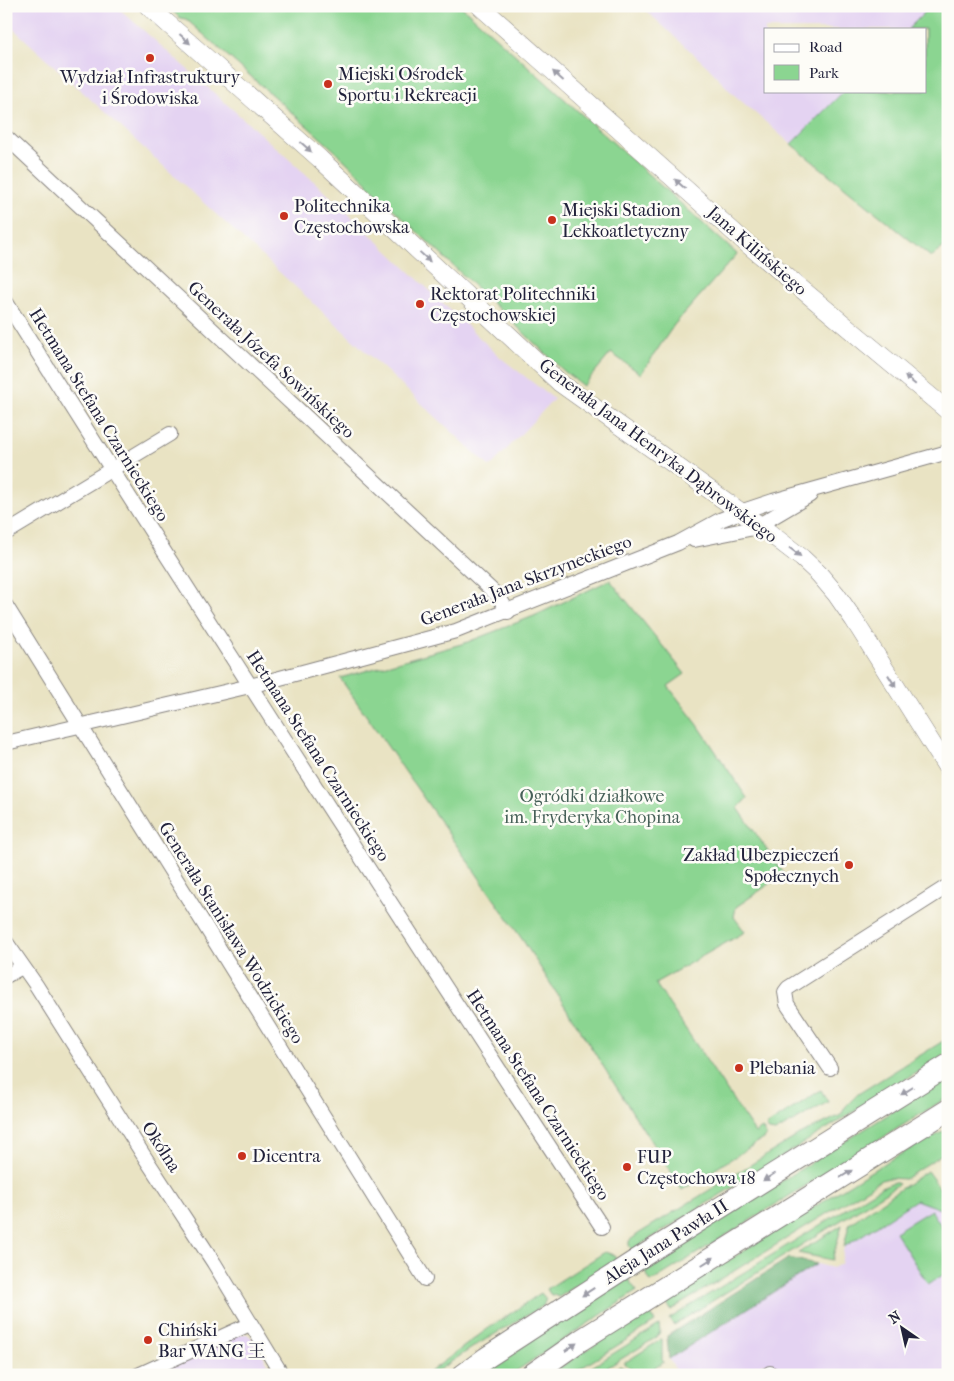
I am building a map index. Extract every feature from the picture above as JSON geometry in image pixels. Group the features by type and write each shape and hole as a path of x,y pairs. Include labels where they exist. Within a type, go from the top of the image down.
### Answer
{"main road":[{"name":"Aleja Jana Pawła II","path":"463,1375 486,1358 628,1266 948,1064"},
{"path":"530,1375 581,1340 948,1110"}],"street":[{"name":"Generała Jana Henryka Dąbrowskiego","path":"148,6 320,159 560,383 759,525 802,558 819,574 836,594 948,768"},
{"name":"Jana Kilińskiego","path":"480,6 745,242 948,411"},
{"name":"Generała Józefa Sowińskiego","path":"6,137 500,597 508,612"},
{"name":"Hetmana Stefana Czarnieckiego","path":"6,302 250,686 602,1227"},
{"path":"6,533 170,434"},
{"path":"823,487 948,452"},
{"name":"Generała Jana Skrzyneckiego","path":"6,743 250,686 456,631 678,543 720,520 740,512 823,487"},
{"name":"Generała Jana Skrzyneckiego","path":"678,543 759,525 823,487"},
{"name":"Generała Stanisława Wodzickiego","path":"6,606 424,1279"},
{"path":"830,1068 787,1004 785,992 788,988 948,886"},
{"name":"Okólna","path":"6,942 22,967 36,984 214,1263 282,1375"},
{"path":"6,976 22,967"},
{"path":"138,1375 250,1324"}],"shaded area":[{"name":"Politechnika Częstochowska","path":"6,6 116,6 318,185 501,358 554,399 490,467 6,22"},
{"path":"641,6 931,6 909,28 764,28 764,92 843,92 791,144 732,93 708,67"},
{"path":"916,1200 948,1212 948,1375 771,1375 764,1363 744,1375 679,1375 669,1359 817,1264 833,1268 841,1264 844,1247"},
{"path":"239,1334 247,1334 253,1339 275,1375 158,1375 156,1373"}],"green space":[{"name":"Miejski Stadion Lekkoatletyczny","path":"167,6 461,6 737,254 674,325 641,374 611,353 583,386 564,371 368,185 333,149 186,19 180,18"},
{"path":"931,6 948,6 948,244 931,257 791,144 843,92 926,92 926,28 909,28"},
{"name":"Ogródki działkowe im. Fryderyka Chopina","path":"610,580 685,674 668,686 698,725 747,798 738,808 784,874 736,907 734,917 745,932 655,983 755,1133 762,1128 766,1135 766,1137 682,1190 524,942 340,678 465,643 534,616"},
{"path":"948,1038 948,1051 943,1056 632,1250 629,1241 638,1234 799,1135 841,1115 846,1106 858,1094"},
{"path":"948,1077 948,1097 651,1282 643,1268"},
{"path":"821,1090 828,1102 775,1132 769,1131 766,1126"},
{"path":"948,1129 948,1150 905,1179 889,1178 881,1180 671,1310 665,1300 886,1162"},
{"path":"927,1171 948,1199 948,1212 916,1200 844,1247 849,1224"},
{"path":"894,1182 899,1184 674,1325 669,1319 881,1187"},
{"path":"931,1210 948,1236 948,1272 928,1284 895,1232"},
{"path":"842,1225 832,1260 798,1253"},
{"path":"605,1252 614,1255 617,1260 559,1297 550,1294 547,1289"},
{"path":"789,1258 817,1264 669,1359 667,1336"},
{"path":"627,1278 637,1291 510,1375 482,1375 553,1325"},
{"path":"541,1293 546,1299 543,1306 478,1344 431,1375 426,1375 486,1330"},
{"path":"649,1310 655,1322 570,1375 548,1375"},
{"path":"659,1325 660,1332 657,1337 595,1375 579,1375"},
{"path":"662,1339 662,1360 664,1362 647,1373 636,1372 624,1363"},
{"path":"620,1366 632,1374 606,1375"}],"place":[{"name":"Wydział Infrastruktury i Środowiska","path":"150,58"},
{"name":"Miejski Ośrodek Sportu i Rekreacji","path":"328,84"},
{"name":"Politechnika Częstochowska","path":"284,216"},
{"name":"Miejski Stadion Lekkoatletyczny","path":"552,220"},
{"name":"Rektorat Politechniki Częstochowskiej","path":"420,304"},
{"name":"Zakład Ubezpieczeń Społecznych","path":"849,865"},
{"name":"Plebania","path":"739,1068"},
{"name":"Dicentra","path":"242,1156"},
{"name":"FUP Częstochowa 18","path":"627,1167"},
{"name":"Chiński Bar WANG 王","path":"148,1340"}]}
